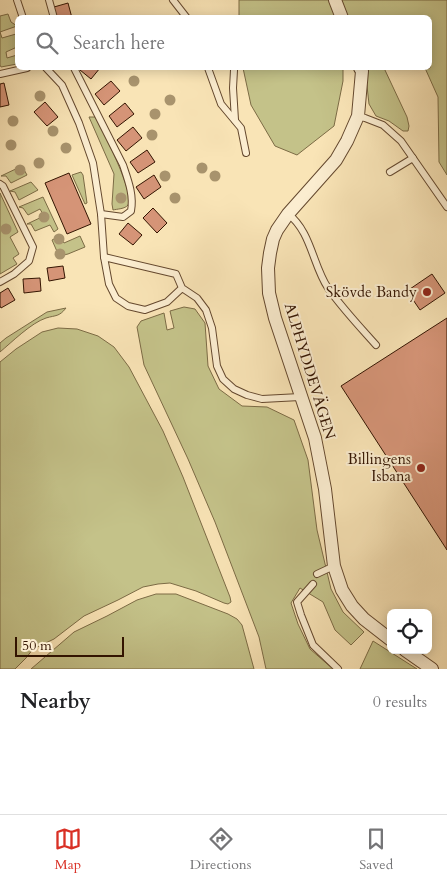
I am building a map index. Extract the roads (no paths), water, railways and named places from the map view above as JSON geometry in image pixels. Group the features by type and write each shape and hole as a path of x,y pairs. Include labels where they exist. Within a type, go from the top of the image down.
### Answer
{"street":[{"path":"335,0 341,15"},
{"name":"ALPHYDDEVÄGEN","path":"361,70 358,116 347,141 336,160 288,214 273,239 268,268 269,294 314,438 326,489 334,566 342,590 352,606 364,619 387,637"},
{"path":"411,654 432,669"}],"lane":[{"path":"17,0 22,15"},
{"path":"49,0 53,15"},
{"path":"174,0 185,15"},
{"path":"0,74 19,70"},
{"path":"48,70 62,85 93,163 101,214 104,257 109,284 116,298 128,306 145,310 167,302 182,288"},
{"path":"75,70 123,165 133,201 131,211 123,216 101,214"},
{"path":"209,70 222,104 241,128 246,153"},
{"path":"234,70 235,121"},
{"path":"358,116 383,125 401,141 447,207"},
{"path":"390,172 413,158"},
{"path":"0,184 3,186 33,247 29,261 14,274 0,282"},
{"path":"288,214 301,227 313,258 328,288 376,346"},
{"path":"104,257 176,274 182,288 197,298 206,310 212,328 217,366 223,379 234,389 262,399 300,397"},
{"path":"317,574 334,566"},
{"path":"313,584 297,602 313,644 338,669"}],"place":[{"name":"Skövde Bandy","path":"427,292"},
{"name":"Billingens Isbana","path":"421,468"}]}
